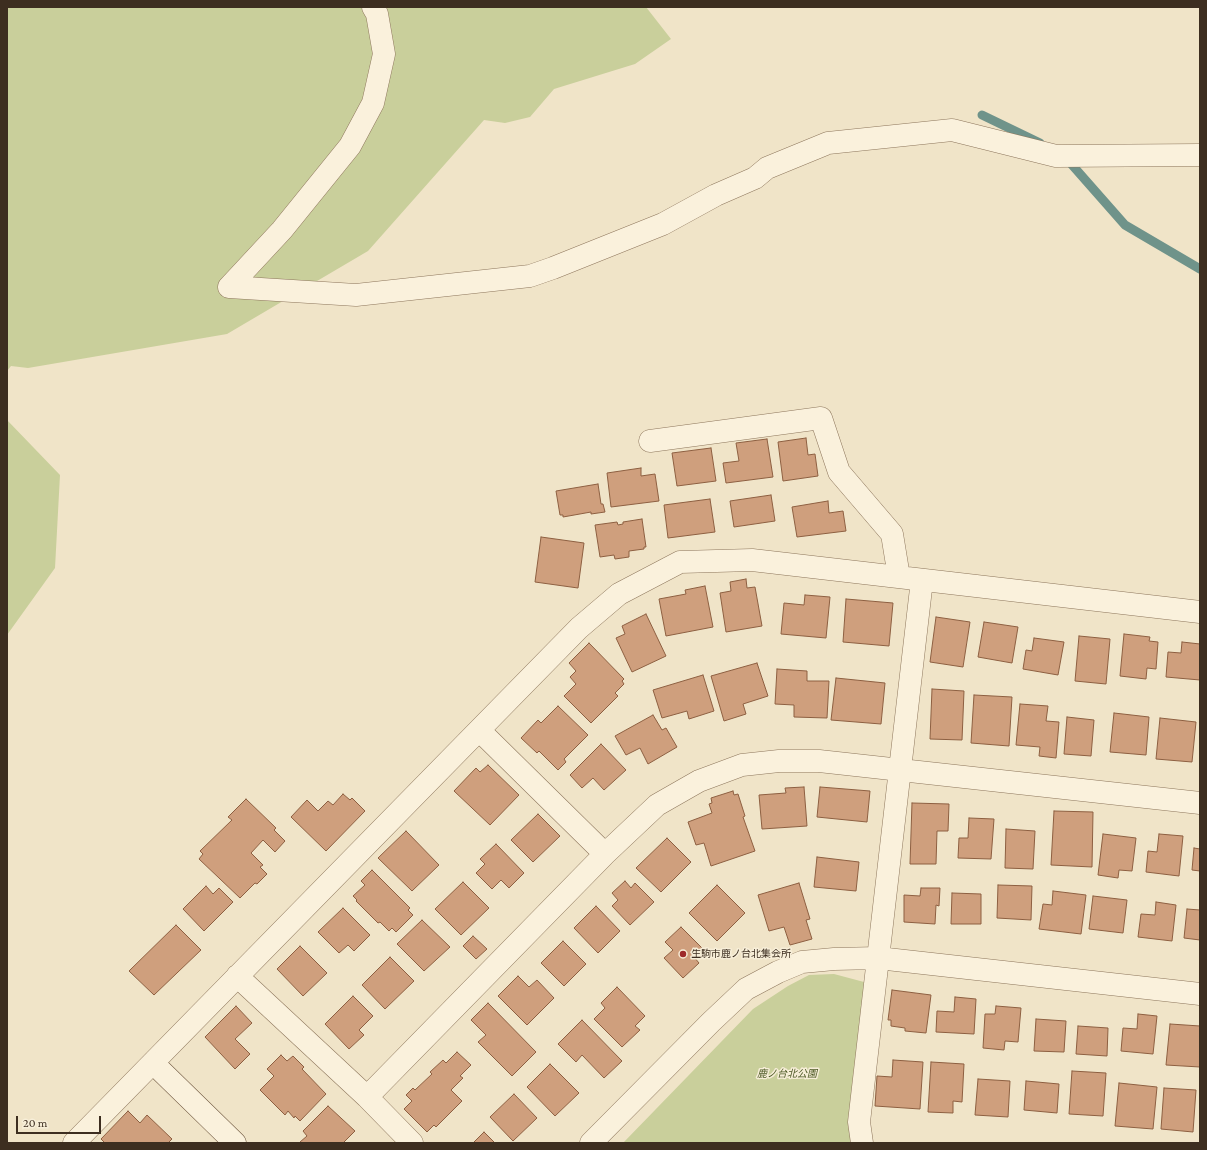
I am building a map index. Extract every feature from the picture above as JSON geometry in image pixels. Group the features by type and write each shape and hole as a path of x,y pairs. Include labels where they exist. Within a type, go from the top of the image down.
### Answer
{"street":[{"path":"373,7 377,14 384,54 373,103 350,146 282,230 230,286 356,295 530,276 663,224 716,195 755,178 767,168 828,143 952,130 1056,156 1200,156"},
{"path":"650,441 821,418 839,472 892,534 899,577"},
{"path":"74,1143 579,628 619,594 680,562 752,560 1200,612"},
{"path":"862,1143 859,1122 922,580"},
{"path":"479,730 605,854"},
{"path":"367,1098 605,854 657,805 699,781 742,765 779,761 819,761 1200,803"},
{"path":"591,1143 711,1022 746,989 778,972 802,962 834,959 878,958 1200,994"},
{"path":"237,976 367,1098 412,1143"},
{"path":"153,1063 235,1143"}],"green space":[{"path":"7,7 646,7 671,39 635,64 554,89 530,117 505,123 484,120 368,251 227,334 28,368 11,366 7,371"},
{"path":"7,420 60,475 55,568 7,635"},
{"name":"鹿ノ台北公園","path":"834,974 864,982 851,1143 623,1143 753,1009 788,986 809,975"}],"building":[{"path":"806,438 808,455 815,454 818,476 783,481 778,442"},
{"path":"767,439 773,477 726,483 723,463 739,461 736,443"},
{"path":"711,448 716,481 677,486 672,453"},
{"path":"641,468 641,476 655,474 659,501 611,507 607,473"},
{"path":"598,484 601,504 603,504 605,512 591,514 591,512 563,517 563,515 560,515 556,491"},
{"path":"771,495 775,521 734,527 730,501"},
{"path":"710,499 715,532 668,538 664,505"},
{"path":"828,501 829,513 843,511 846,531 797,537 792,507"},
{"path":"642,519 646,547 644,547 644,549 629,551 629,557 615,559 614,555 600,557 595,525 617,522 618,525 623,524 623,522"},
{"path":"541,537 584,543 578,588 535,582"},
{"path":"746,579 747,588 755,587 762,626 726,632 720,593 731,591 730,582"},
{"path":"705,586 713,627 666,636 659,599 686,594 685,590"},
{"path":"805,595 830,597 826,638 781,634 784,603 804,605"},
{"path":"846,599 893,603 889,646 843,642"},
{"path":"646,614 666,656 632,672 616,638 625,634 622,626"},
{"path":"936,617 970,622 963,667 930,662"},
{"path":"984,622 1018,627 1012,663 978,657"},
{"path":"1124,634 1150,637 1149,641 1158,642 1156,669 1147,668 1146,679 1120,676"},
{"path":"1079,636 1110,639 1106,684 1075,681"},
{"path":"1034,638 1064,642 1058,675 1023,669 1026,650 1032,651"},
{"path":"1182,642 1200,644 1200,680 1166,677 1168,652 1181,653"},
{"path":"589,643 624,679 622,681 624,684 615,693 618,696 591,723 564,696 576,684 570,677 576,671 569,663"},
{"path":"757,663 768,696 743,704 746,714 724,721 711,676"},
{"path":"777,669 807,671 807,681 829,681 827,718 794,717 794,705 775,704"},
{"path":"703,675 714,711 689,719 687,711 662,718 653,690"},
{"path":"836,678 885,683 881,724 831,720"},
{"path":"932,689 964,691 962,740 930,739"},
{"path":"974,695 1012,697 1009,746 971,743"},
{"path":"1020,704 1048,706 1046,721 1059,722 1056,758 1039,756 1040,747 1016,745"},
{"path":"558,706 588,735 564,759 566,762 558,770 539,751 537,753 521,738 538,720 541,723"},
{"path":"1114,713 1149,717 1146,755 1110,752"},
{"path":"653,715 662,730 666,728 677,747 648,764 640,748 626,755 615,736"},
{"path":"1067,717 1094,720 1091,756 1064,754"},
{"path":"1160,718 1196,722 1192,762 1156,759"},
{"path":"601,744 626,770 604,790 593,778 582,788 570,775"},
{"path":"488,765 519,795 490,825 454,791 476,768 480,772"},
{"path":"804,787 807,826 762,829 759,795 786,793 785,788"},
{"path":"820,787 870,791 867,822 817,817"},
{"path":"733,791 734,795 738,794 745,816 743,817 755,851 711,866 704,843 696,845 688,822 712,813 709,804 712,803 711,798"},
{"path":"343,794 350,800 352,798 365,811 326,851 291,817 307,800 318,811 328,801 333,805"},
{"path":"246,799 276,828 274,830 285,841 275,852 263,840 251,853 263,865 260,867 267,874 257,884 255,883 240,898 199,859 203,854 200,851 232,820 228,817"},
{"path":"912,803 949,804 948,831 937,831 936,864 910,864"},
{"path":"1054,811 1093,812 1092,867 1051,865"},
{"path":"538,814 560,836 533,862 511,840"},
{"path":"969,818 994,819 991,859 958,858 959,838 968,838"},
{"path":"1006,829 1035,831 1033,869 1005,868"},
{"path":"406,831 439,865 412,891 378,858"},
{"path":"1103,834 1136,838 1132,871 1119,870 1118,878 1098,875"},
{"path":"1159,834 1183,836 1179,876 1146,872 1148,851 1157,852"},
{"path":"667,838 691,862 661,892 636,868"},
{"path":"496,844 524,873 509,888 501,880 492,889 476,873 485,864 480,859"},
{"path":"1194,848 1200,849 1200,871 1192,870"},
{"path":"817,857 859,862 856,891 814,887"},
{"path":"372,870 410,908 408,910 413,915 396,932 392,928 389,931 380,922 378,923 353,896 365,885 361,881"},
{"path":"625,881 631,888 635,883 654,902 630,925 612,906 618,900 612,893"},
{"path":"463,882 489,908 461,935 435,909"},
{"path":"799,883 810,919 806,920 812,939 790,945 784,927 769,931 758,895"},
{"path":"717,885 745,913 717,941 689,913"},
{"path":"998,885 1032,886 1031,920 997,918"},
{"path":"206,886 213,894 219,888 233,902 204,931 183,909"},
{"path":"921,888 940,888 939,906 936,905 935,924 904,922 904,895 920,896"},
{"path":"1053,891 1086,895 1081,934 1039,929 1043,904 1052,905"},
{"path":"952,893 981,894 981,924 951,924"},
{"path":"1093,896 1127,900 1123,933 1089,929"},
{"path":"1156,902 1176,905 1172,941 1138,937 1141,914 1155,915"},
{"path":"596,906 620,931 598,953 574,928"},
{"path":"343,908 370,935 354,951 348,945 339,953 318,932"},
{"path":"1187,909 1200,910 1200,940 1184,938"},
{"path":"422,920 450,947 424,971 397,944"},
{"path":"176,925 201,950 154,995 129,971"},
{"name":"生駒市鹿ノ台北集会所","path":"681,927 703,949 694,957 699,963 683,978 664,958 673,950 665,942"},
{"path":"473,936 487,949 476,959 463,946"},
{"path":"563,941 586,964 564,986 541,963"},
{"path":"300,946 327,973 303,996 277,969"},
{"path":"390,957 414,981 385,1009 362,985"},
{"path":"518,976 529,987 537,980 554,998 527,1025 498,996"},
{"path":"617,987 645,1016 635,1026 640,1030 622,1047 594,1019 605,1008 601,1003"},
{"path":"892,990 931,995 926,1033 905,1031 905,1028 891,1026 891,1020 888,1020"},
{"path":"353,996 373,1016 359,1030 364,1035 349,1049 325,1024"},
{"path":"955,997 976,999 974,1034 936,1032 937,1011 954,1012"},
{"path":"488,1003 536,1052 512,1076 478,1042 486,1035 471,1020"},
{"path":"236,1006 252,1023 235,1039 250,1054 235,1069 205,1037"},
{"path":"996,1006 1021,1008 1018,1042 1005,1041 1004,1050 983,1048 985,1014 995,1014"},
{"path":"1138,1014 1157,1016 1153,1054 1121,1051 1123,1028 1137,1029"},
{"path":"1036,1019 1066,1021 1064,1052 1034,1051"},
{"path":"582,1020 622,1061 604,1078 582,1055 576,1062 558,1044"},
{"path":"1170,1024 1200,1026 1200,1067 1166,1065"},
{"path":"1078,1026 1108,1028 1107,1056 1076,1054"},
{"path":"457,1052 471,1065 460,1076 463,1078 451,1090 462,1101 436,1127 434,1125 427,1132 404,1109 412,1101 406,1095 413,1088 415,1090 432,1074 430,1072 443,1060 446,1063"},
{"path":"281,1055 287,1061 293,1056 304,1067 302,1069 326,1094 300,1121 295,1116 294,1118 288,1111 285,1115 260,1090 274,1076 267,1069"},
{"path":"893,1060 923,1062 920,1109 875,1106 877,1076 892,1077"},
{"path":"931,1062 964,1064 962,1102 953,1101 953,1113 928,1112"},
{"path":"550,1064 579,1093 555,1116 527,1087"},
{"path":"1072,1071 1106,1073 1103,1116 1069,1114"},
{"path":"978,1079 1010,1081 1008,1117 975,1115"},
{"path":"1026,1081 1059,1084 1057,1113 1024,1110"},
{"path":"1119,1083 1157,1087 1153,1129 1115,1126"},
{"path":"1164,1088 1196,1090 1193,1132 1161,1129"},
{"path":"514,1094 537,1118 513,1141 490,1117"},
{"path":"328,1106 355,1131 343,1143 301,1143 300,1142 307,1136 303,1131"},
{"path":"128,1111 140,1123 147,1115 172,1139 168,1143 105,1143 101,1139"},
{"path":"484,1132 495,1143 473,1143"}],"waterway":[{"path":"982,115 1040,143"},
{"path":"1066,158 1125,225 1200,269"}],"place":[{"name":"生駒市鹿ノ台北集会所","path":"683,954"}]}
